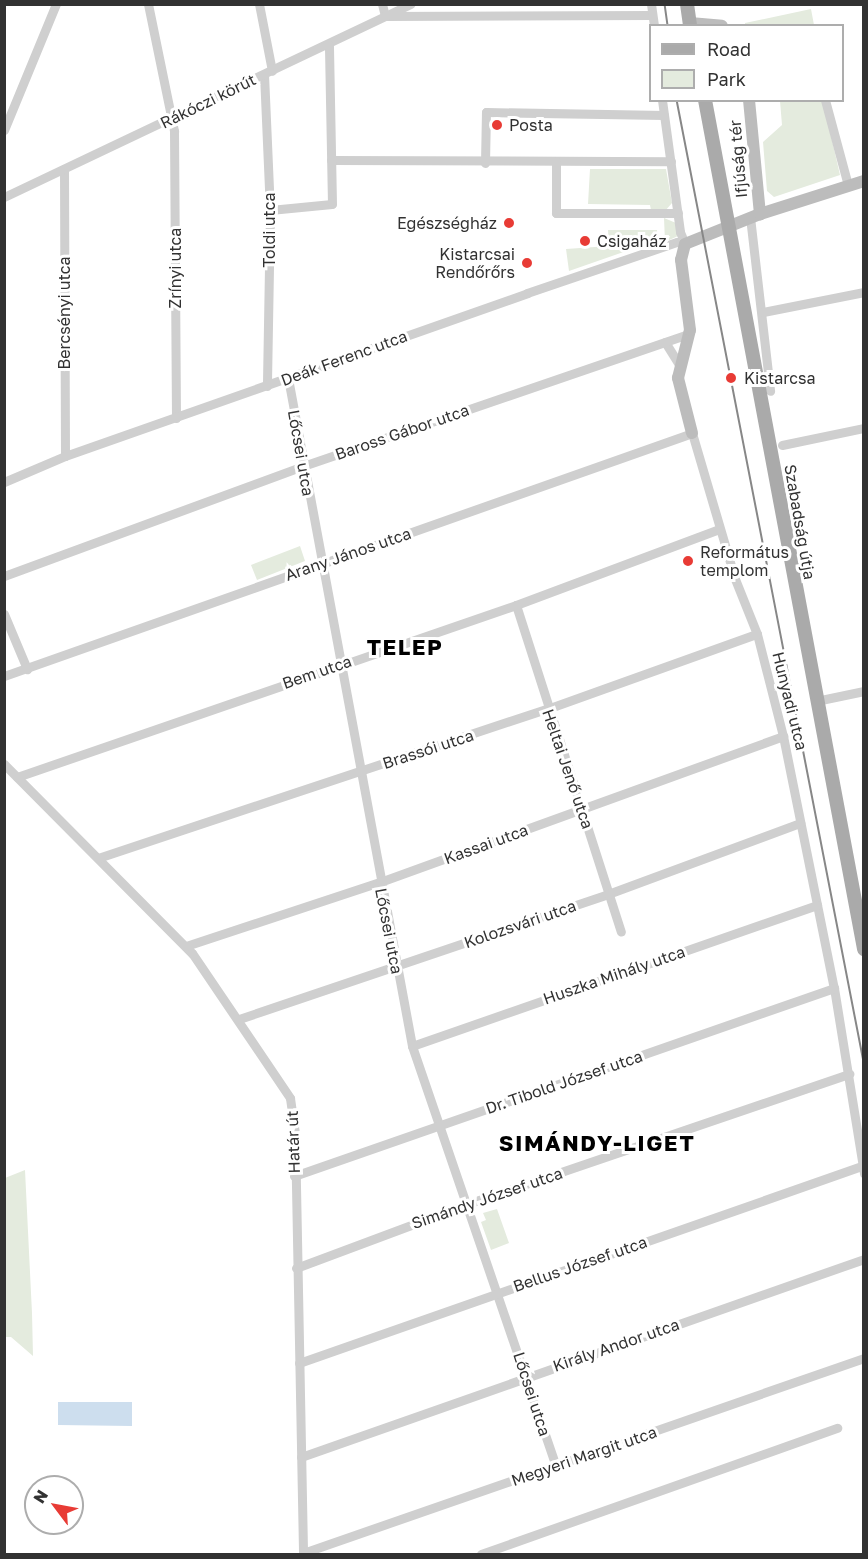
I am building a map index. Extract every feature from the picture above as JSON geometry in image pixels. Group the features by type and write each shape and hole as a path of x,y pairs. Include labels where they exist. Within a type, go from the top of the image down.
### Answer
{"main road":[{"path":"687,4 690,24"},
{"name":"Szabadság útja","path":"705,102 864,949"}],"street":[{"path":"4,130 56,4"},
{"name":"Zrínyi utca","path":"148,4 171,119 176,418"},
{"name":"Toldi utca","path":"259,4 268,73 270,210 267,386"},
{"path":"382,4 385,16 652,15"},
{"name":"Rákóczi körút","path":"4,197 329,45 410,4"},
{"path":"651,4 654,24"},
{"path":"270,210 332,204 329,45"},
{"path":"663,102 678,213 685,244 755,216 848,184 864,181"},
{"name":"Ifjúság tér","path":"749,102 755,216"},
{"path":"826,102 848,184"},
{"path":"485,163 486,112 664,115"},
{"path":"332,160 485,163 671,161"},
{"path":"556,161 556,213 678,213"},
{"name":"Bercsényi utca","path":"64,169 64,456"},
{"path":"755,216 770,391"},
{"name":"Deák Ferenc utca","path":"4,482 64,456 538,289 677,242 685,244"},
{"name":"Hunyadi utca","path":"685,244 681,260 689,334 678,378 719,529 757,634 783,736 834,988 863,1170"},
{"path":"763,312 864,292"},
{"name":"Baross Gábor utca","path":"4,576 303,466 689,334"},
{"path":"665,342 680,366"},
{"name":"Lőcsei utca","path":"288,378 320,564 412,1046 438,1126 499,1292 556,1466"},
{"path":"782,444 864,428"},
{"name":"Arany János utca","path":"4,676 692,433"},
{"name":"Bem utca","path":"17,777 340,663 516,605 719,529"},
{"name":"Heltai Jenő utca","path":"516,605 547,709 584,809 621,932"},
{"path":"4,614 27,669"},
{"name":"Brassói utca","path":"98,858 547,709 757,634"},
{"path":"816,702 864,691"},
{"name":"Kassai utca","path":"186,946 380,882 783,736"},
{"name":"Határ út","path":"4,764 186,946 239,1019 290,1098 303,1554"},
{"name":"Kolozsvári utca","path":"239,1019 608,894 800,823"},
{"name":"Huszka Mihály utca","path":"412,1046 817,904"},
{"name":"Dr. Tibold József utca","path":"294,1176 834,988"},
{"name":"Simándy József utca","path":"296,1268 467,1204 849,1074"},
{"name":"Bellus József utca","path":"299,1364 499,1292 863,1170"},
{"name":"Király Andor utca","path":"301,1457 864,1259"},
{"name":"Megyeri Margit utca","path":"303,1554 864,1358"},
{"path":"481,1554 837,1428"}],"green space":[{"path":"811,9 814,24 745,24"},
{"path":"780,102 823,102 840,175 774,197 767,191 763,142 782,125"},
{"path":"590,169 666,169 672,203 665,211 651,210 650,205 588,204"},
{"path":"664,218 676,223 678,236 665,242"},
{"path":"608,230 657,230 658,240 569,271 566,249 609,246"},
{"path":"300,546 305,561 257,580 251,565"},
{"path":"25,1170 33,1356 11,1337 4,1337 5,1178"},
{"path":"497,1209 509,1243 491,1250 481,1222 486,1220 483,1213"}],"water":[{"path":"58,1402 132,1402 132,1426 58,1425"}],"tram line":[{"path":"665,4 668,24"},
{"path":"677,102 864,1062"}],"place":[{"name":"Posta","path":"497,125"},
{"name":"Egészségház","path":"509,223"},
{"name":"Csigaház","path":"585,241"},
{"name":"Kistarcsai Rendőrőrs","path":"527,263"},
{"name":"Kistarcsa","path":"731,378"},
{"name":"Református templom","path":"688,561"}],"district":[{"name":"TELEP","path":"405,647"},
{"name":"SIMÁNDY-LIGET","path":"597,1143"}]}
